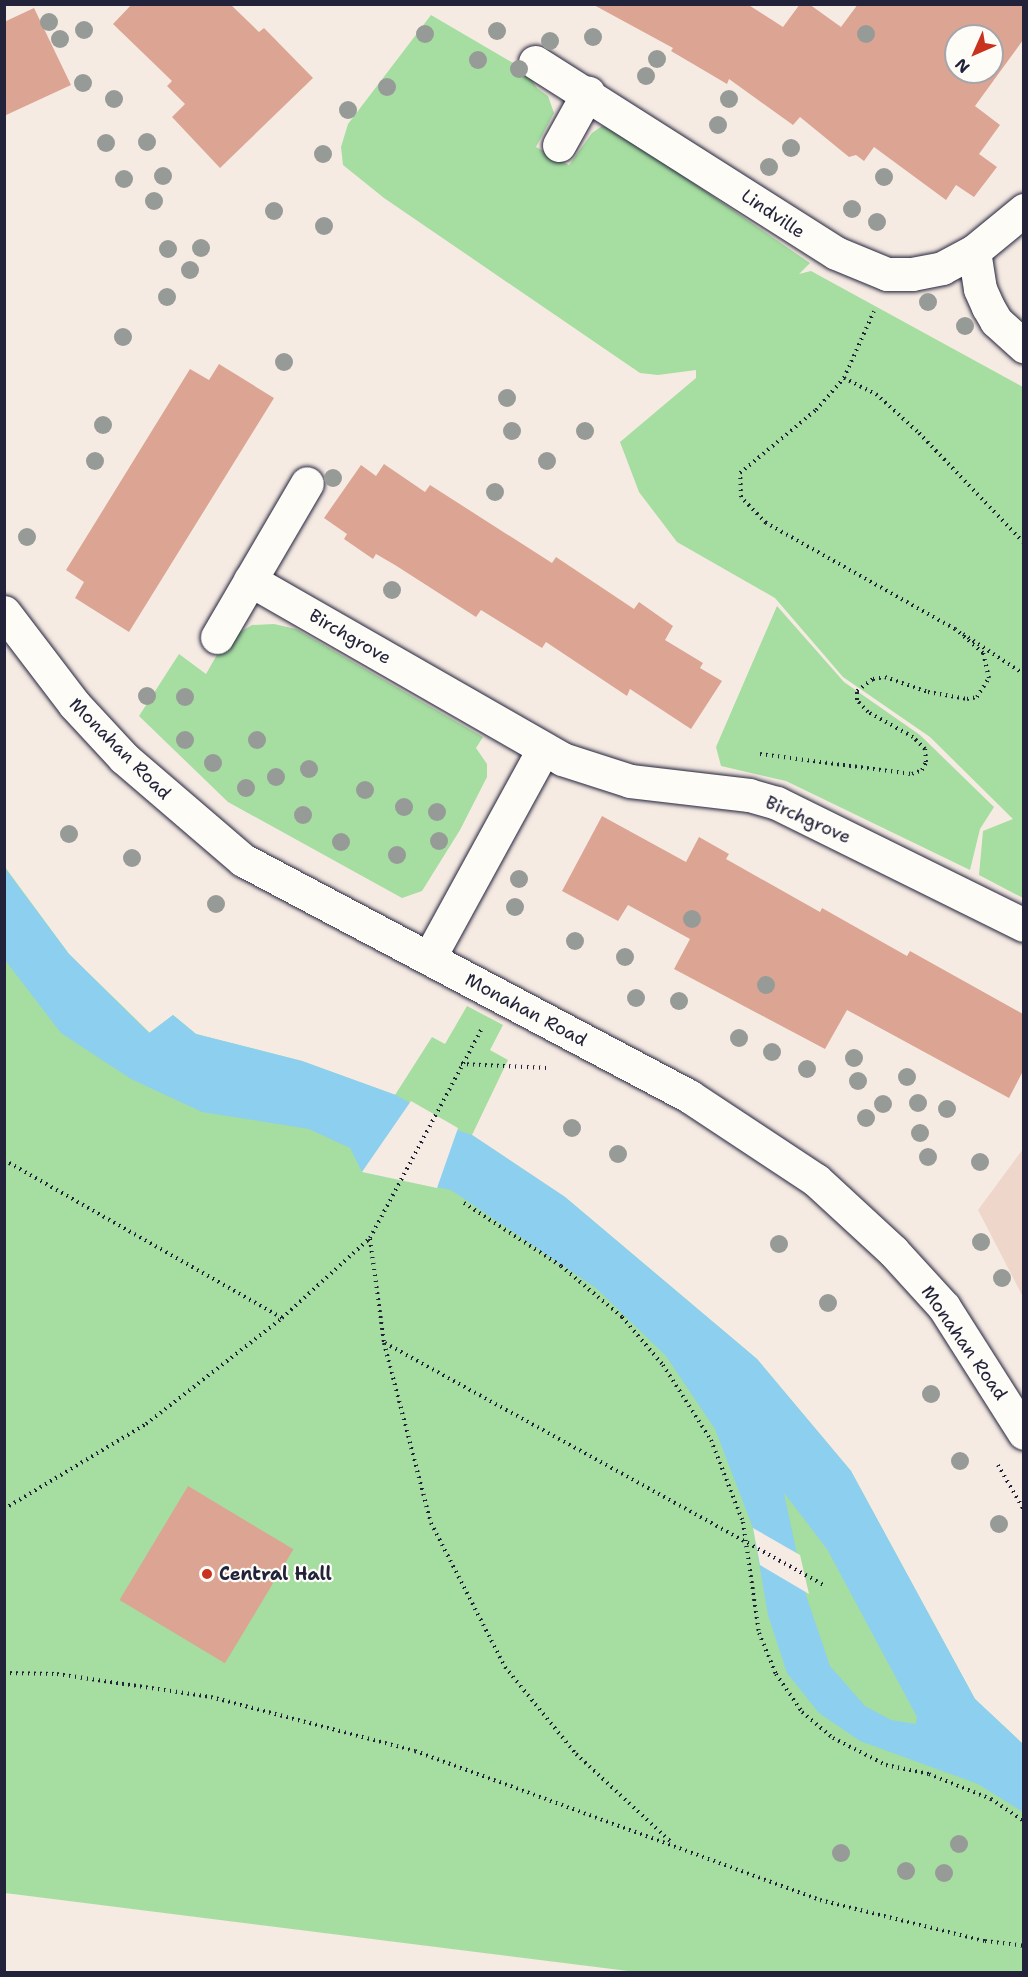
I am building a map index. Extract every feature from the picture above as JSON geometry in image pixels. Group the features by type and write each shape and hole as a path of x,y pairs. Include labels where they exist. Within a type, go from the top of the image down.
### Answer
{"street":[{"name":"Lindville","path":"535,62 588,93 805,235 887,274 932,271 974,251 1023,210"},
{"path":"559,145 588,93"},
{"path":"974,251 980,289 988,307 996,321 1023,346"},
{"path":"217,637 307,483"},
{"name":"Birchgrove","path":"250,580 543,750 577,765 630,781 749,795 777,803 1023,925"},
{"name":"Monahan Road","path":"4,612 74,704 124,758 183,812 243,860 689,1096 816,1180 892,1251 944,1307 1023,1433"},
{"path":"429,958 543,750"}],"path":[{"path":"887,274 844,378 816,410 740,473 741,497 766,523 955,629 1023,674"},
{"path":"844,378 876,394 919,433 1023,543"},
{"path":"751,753 838,761 889,773 912,774 922,770 927,762 925,749 913,737 868,712 857,700 857,691 873,679 885,677 950,698 977,697 989,678 988,666 983,653 955,629"},
{"path":"4,1509 146,1424 282,1318 370,1238 461,1064 502,997"},
{"path":"461,1064 560,1069"},
{"path":"4,1160 282,1318"},
{"path":"464,1203 561,1266 622,1317 663,1365 711,1440 742,1522 759,1633 776,1674 802,1712 833,1738 886,1765 929,1774 991,1799 1023,1821"},
{"path":"370,1238 384,1343 431,1523 505,1667 576,1754 674,1844"},
{"path":"384,1343 824,1585"},
{"path":"993,1455 1023,1510"},
{"path":"4,1674 57,1674 211,1697 415,1751 674,1844 820,1900 985,1941 1023,1946"}],"shaded area":[{"path":"1023,1149 1023,1297 978,1210"}],"green space":[{"path":"431,15 525,70 537,88 548,96 554,113 536,147 569,165 592,133 602,126 612,127 810,263 799,274 811,271 1023,387 1023,898 979,875 983,831 1013,819 930,737 843,677 775,598 677,542 639,492 620,442 696,378 696,370 658,375 640,373 384,198 343,165 341,147 348,124"},
{"path":"777,606 844,682 920,735 994,807 980,829 970,870 786,781 721,766 716,747"},
{"path":"274,624 296,629 483,737 476,748 487,764 487,777 460,830 422,891 402,898 228,802 139,716 179,654 206,674 218,653 237,634 252,625"},
{"path":"5,867 69,954 150,1033 173,1015 196,1034 302,1061 395,1095 432,1037 445,1044 467,1006 503,1025 490,1050 508,1060 472,1135 565,1197 757,1359 851,1471 975,1699 1023,1744 1023,1972 636,1972 5,1893"}],"water":[{"path":"4,867 69,954 149,1033 173,1015 196,1034 302,1061 396,1095 457,1130 472,1135 565,1197 757,1359 851,1471 975,1699 1023,1744 1023,1812 978,1784 860,1741 819,1713 787,1673 768,1615 753,1528 715,1429 666,1356 596,1288 451,1190 362,1172 350,1148 309,1129 202,1112 131,1079 61,1033 5,960","holes":["784,1493 827,1549 917,1717 916,1724 891,1720 865,1706 830,1666 805,1592"]}],"pier":[{"path":"411,1101 458,1128 437,1188 362,1172"},
{"path":"753,1528 800,1555 809,1594 760,1565"}],"building":[{"path":"132,4 230,4 259,32 264,28 313,78 220,168 172,117 185,104 167,86 172,81 113,24"},
{"path":"592,4 747,4 783,27 800,4 809,4 841,27 858,4 1023,4 1023,40 1004,66 1004,24 944,24 944,84 991,84 975,106 1000,125 979,154 997,167 974,197 956,185 946,200 874,147 864,161 856,155 849,157 800,117 793,125 729,79 727,84 671,51 673,48"},
{"path":"34,8 71,85 4,116 4,22"},
{"path":"219,364 274,398 129,632 75,598 84,582 66,570 190,369 209,380"},
{"path":"384,464 425,492 430,485 552,563 556,557 634,609 639,602 673,626 665,640 703,663 700,668 722,681 691,729 630,689 627,696 546,642 542,648 481,610 476,617 395,565 376,554 373,559 344,539 347,534 324,518 361,465 376,476"},
{"path":"602,816 686,862 699,837 729,854 726,859 820,912 822,908 907,956 910,951 1023,1014 1023,1071 1009,1098 847,1010 825,1049 674,969 690,939 628,905 618,921 562,891"},
{"name":"Central Hall","path":"188,1486 293,1549 225,1663 119,1600"}],"place":[{"name":"Central Hall","path":"207,1574"}]}
